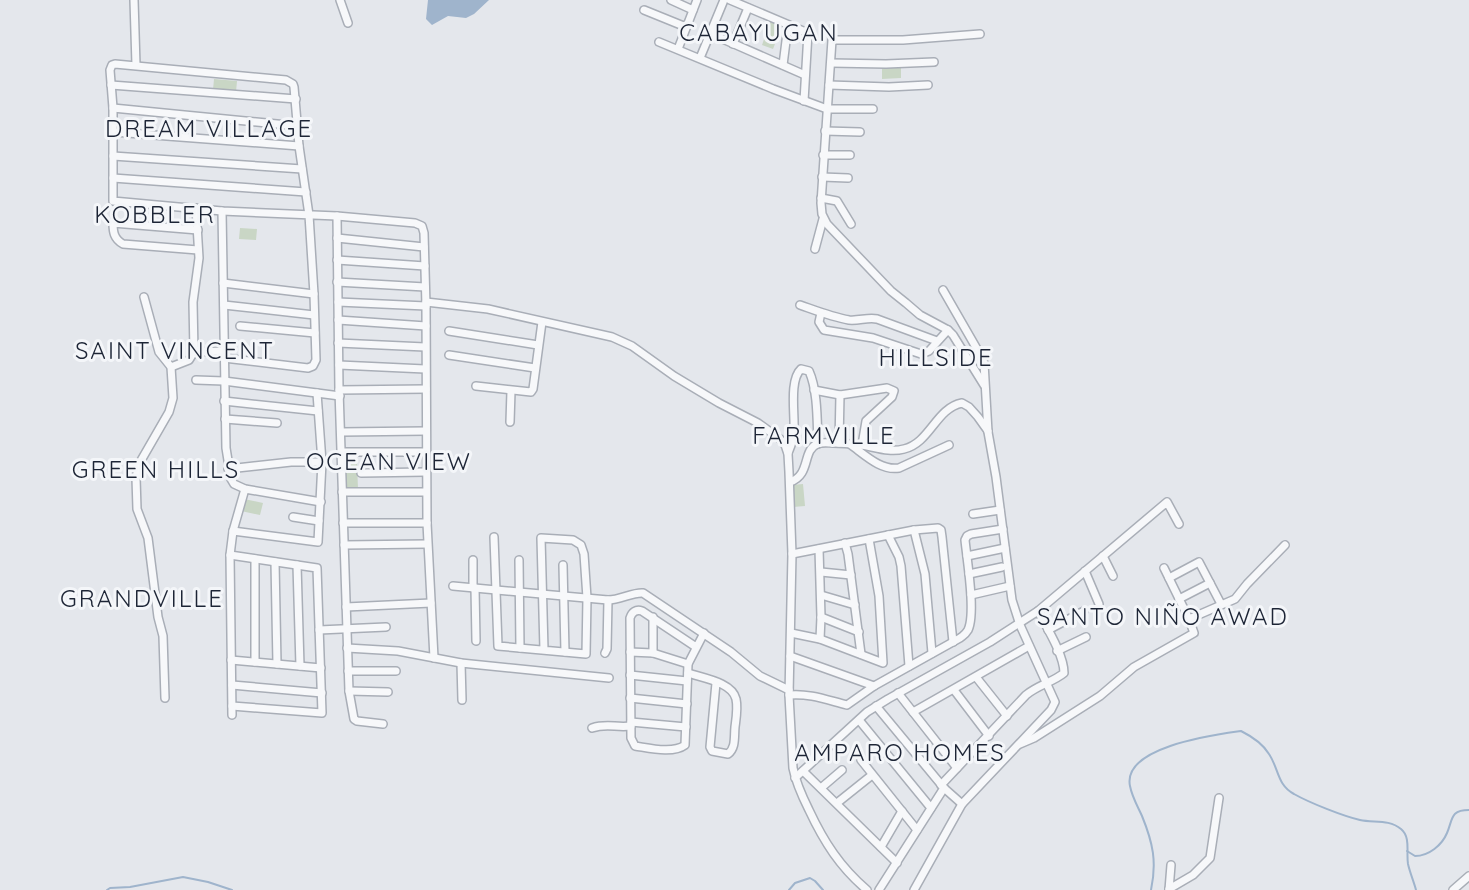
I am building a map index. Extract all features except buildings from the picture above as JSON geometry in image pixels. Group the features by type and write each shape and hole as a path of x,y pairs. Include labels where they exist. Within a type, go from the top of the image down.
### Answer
{"street":[{"path":"134,0 136,65"},
{"path":"340,0 348,23"},
{"path":"671,0 693,10"},
{"path":"678,49 697,0"},
{"path":"700,58 724,0"},
{"path":"730,0 808,33 804,101"},
{"path":"733,44 748,8"},
{"path":"644,10 686,27"},
{"path":"783,65 788,25"},
{"path":"709,33 805,75"},
{"path":"980,34 895,41 832,40 821,198 822,214 831,229 891,291 920,315 948,330 958,341 986,389"},
{"path":"659,42 827,109 873,109"},
{"path":"831,62 886,65 934,62"},
{"path":"194,352 310,368 316,360 309,215 293,84 286,80 118,63 112,65 110,70 114,132 113,201 222,211 309,215 337,216 419,224 423,229 427,544 434,658"},
{"path":"829,85 928,85"},
{"path":"111,86 296,99"},
{"path":"113,108 298,126"},
{"path":"825,131 860,132"},
{"path":"114,132 299,146"},
{"path":"824,155 850,155"},
{"path":"113,156 302,169"},
{"path":"822,177 848,178"},
{"path":"113,178 306,192"},
{"path":"821,198 836,201 851,224"},
{"path":"171,367 189,360 194,352 193,302 198,250 196,208"},
{"path":"222,211 224,401 228,469 234,484 245,489 321,502"},
{"path":"337,216 339,393 349,691 356,721 383,724"},
{"path":"815,249 824,219"},
{"path":"198,230 113,223 114,235 122,244 198,250"},
{"path":"337,238 424,247"},
{"path":"337,260 425,266"},
{"path":"337,282 425,287"},
{"path":"223,284 314,294"},
{"path":"914,890 962,804 1053,707 1055,700 1029,646 1012,600 988,432 984,363 943,290"},
{"path":"144,297 159,352 171,367 173,391 172,405 139,464 136,478 137,509 148,538 163,636 165,698"},
{"path":"338,302 426,304 488,309 602,334 622,341 674,376 773,433 785,445 790,482 792,554 789,693 791,757 795,778 819,833 842,864 867,890"},
{"path":"223,305 314,315"},
{"path":"800,305 854,320 871,317 937,341"},
{"path":"821,313 819,322 824,330 873,338 921,354 929,351 948,330"},
{"path":"338,320 426,326"},
{"path":"476,386 531,392 542,322"},
{"path":"240,326 315,333"},
{"path":"449,331 538,345"},
{"path":"338,343 425,347"},
{"path":"449,355 535,368"},
{"path":"339,365 425,369"},
{"path":"788,454 794,433 794,389 801,369 809,371 814,390 818,444"},
{"path":"196,380 317,393 426,389"},
{"path":"814,390 840,395 887,388 894,391 892,397 866,422 862,445"},
{"path":"510,422 511,391"},
{"path":"233,531 318,542 322,462 317,393"},
{"path":"839,443 840,395"},
{"path":"224,401 318,411"},
{"path":"790,482 801,476 810,452 818,444 862,445 895,451 907,449 924,437 954,404 962,403 970,407 988,432"},
{"path":"225,419 276,423"},
{"path":"341,432 426,431"},
{"path":"850,444 882,466 893,469 948,444"},
{"path":"341,452 426,452"},
{"path":"228,469 291,462 322,462"},
{"path":"361,473 426,472"},
{"path":"230,555 317,568 322,713 232,710 230,555 233,531 245,489"},
{"path":"342,492 426,492"},
{"path":"795,778 876,706 1020,625 1167,502 1179,524"},
{"path":"973,514 1000,510"},
{"path":"293,517 319,521"},
{"path":"343,523 427,523"},
{"path":"792,554 914,530 938,528 942,532 953,642"},
{"path":"453,586 608,600 643,593 731,652 760,676 789,693 813,695 847,705 874,686 967,632 971,595 965,540 967,536 1003,529"},
{"path":"914,530 925,574 932,653"},
{"path":"888,535 901,566 909,666"},
{"path":"494,537 498,646 520,649 586,654 587,598 583,549 573,540 541,538 544,650"},
{"path":"791,633 820,639 883,663 879,596 869,539"},
{"path":"344,545 427,544"},
{"path":"845,544 862,654"},
{"path":"1189,619 1235,599 1285,545"},
{"path":"967,556 1005,548"},
{"path":"819,550 820,639"},
{"path":"1103,556 1113,576"},
{"path":"255,559 255,662"},
{"path":"472,560 476,641"},
{"path":"519,560 520,649"},
{"path":"275,562 277,664"},
{"path":"1169,578 1199,562 1221,604"},
{"path":"297,565 300,666"},
{"path":"563,565 565,652"},
{"path":"969,574 1002,568"},
{"path":"1019,744 1034,738 1100,696 1134,667 1192,634 1194,629 1164,568"},
{"path":"1086,571 1099,604"},
{"path":"821,572 851,575"},
{"path":"1180,599 1210,583"},
{"path":"971,595 1010,586"},
{"path":"821,595 855,604"},
{"path":"605,653 608,600"},
{"path":"346,607 431,603"},
{"path":"696,647 653,617 639,610 632,613 631,741 635,746 676,749 685,745 688,664 704,634"},
{"path":"879,890 942,787 957,768 1032,690 1064,673 1038,611"},
{"path":"1048,630 1084,611"},
{"path":"653,617 653,653"},
{"path":"821,617 859,632"},
{"path":"319,630 386,626"},
{"path":"1057,652 1086,637"},
{"path":"914,712 1029,646"},
{"path":"347,648 398,651 461,663 609,678"},
{"path":"630,652 653,653 688,664"},
{"path":"790,656 874,686"},
{"path":"231,660 321,668"},
{"path":"461,663 462,700"},
{"path":"348,671 396,671"},
{"path":"630,675 687,677 716,683 730,689 736,700 734,748 728,754 712,751 710,747 716,683"},
{"path":"976,677 1007,716"},
{"path":"232,685 322,693"},
{"path":"954,690 989,736"},
{"path":"349,691 388,692"},
{"path":"898,693 957,768"},
{"path":"631,698 687,704"},
{"path":"876,706 942,787 962,804"},
{"path":"859,720 931,808"},
{"path":"592,728 631,724 686,727"},
{"path":"861,760 917,830"},
{"path":"821,788 842,769"},
{"path":"803,771 897,863"},
{"path":"837,803 872,775"},
{"path":"1169,890 1193,875 1210,859 1219,798"},
{"path":"881,847 902,811"},
{"path":"1169,890 1171,865"},
{"path":"1453,890 1469,876"}],"green space":[{"path":"770,22 782,26 773,49 762,45"},
{"path":"882,68 901,68 901,78 882,79"},
{"path":"214,79 237,81 236,92 213,90"},
{"path":"240,228 257,229 256,240 239,239"},
{"path":"344,462 357,462 358,489 344,489"},
{"path":"803,484 805,506 793,507 792,485"},
{"path":"244,499 263,503 260,515 241,511"}],"water":[{"path":"428,0 489,0 466,18 448,16 432,25 426,19"}],"waterway":[{"path":"1151,890 1153,853 1146,826 1131,790 1131,773 1140,762 1172,745 1241,731 1266,750 1284,786 1294,794 1345,816 1386,823 1401,829 1406,836 1408,864 1416,890"},
{"path":"1407,851 1415,856 1434,849 1445,837 1455,814 1469,810"},
{"path":"107,890 183,877 232,890"},
{"path":"789,890 795,883 810,878 823,890"}],"district":[{"name":"CABAYUGAN","path":"759,33"},
{"name":"DREAM VILLAGE","path":"209,129"},
{"name":"KOBBLER","path":"155,215"},
{"name":"SAINT VINCENT","path":"175,351"},
{"name":"HILLSIDE","path":"936,358"},
{"name":"FARMVILLE","path":"824,436"},
{"name":"OCEAN VIEW","path":"389,462"},
{"name":"GREEN HILLS","path":"156,470"},
{"name":"GRANDVILLE","path":"142,599"},
{"name":"SANTO NIÑO AWAD","path":"1163,617"},
{"name":"AMPARO HOMES","path":"900,753"}]}
